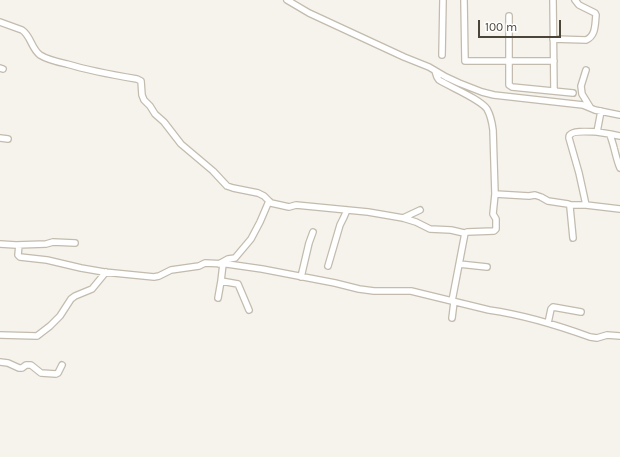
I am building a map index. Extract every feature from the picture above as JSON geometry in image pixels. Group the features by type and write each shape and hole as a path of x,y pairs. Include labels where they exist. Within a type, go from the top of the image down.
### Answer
{"street":[{"path":"287,0 309,13 429,67 459,83 482,92 494,95 583,105 620,115"},
{"path":"442,56 443,0"},
{"path":"464,0 465,61 554,61"},
{"path":"553,0 554,91"},
{"path":"553,39 588,39 593,34 596,16 595,13 579,5 575,0"},
{"path":"509,16 509,85 573,93"},
{"path":"0,22 25,32 34,49 41,55 52,60 79,68 142,81 142,95 155,114 164,122 182,144 213,171 227,186 258,193 264,196 271,203 289,207 296,205 403,218 416,222 430,229 451,230 465,234 467,232 494,231 496,229 496,219 493,214 495,194 492,119 486,108 480,102 439,80 435,71"},
{"path":"586,70 581,86 582,94 590,107"},
{"path":"597,132 601,111"},
{"path":"586,205 579,173 568,138 569,135 578,132 597,132 620,136"},
{"path":"610,134 620,168"},
{"path":"0,138 8,139"},
{"path":"495,194 535,195 548,201 571,205 586,205 620,209"},
{"path":"221,264 224,261 234,258 250,239 260,222 269,201"},
{"path":"571,205 573,238"},
{"path":"328,266 340,226 347,210"},
{"path":"403,218 420,210"},
{"path":"302,277 309,243 313,232"},
{"path":"452,318 453,302 465,234"},
{"path":"0,244 16,246 54,242 75,243"},
{"path":"19,245 18,255 20,256 106,272 154,277 171,270 199,266 205,263 262,269 359,289 374,291 411,291 548,323 590,337 597,338 607,335 620,336"},
{"path":"218,298 221,281 221,264"},
{"path":"459,264 487,267"},
{"path":"0,335 37,336 41,334 60,316 71,299 92,289 106,272"},
{"path":"221,281 238,284 248,310"},
{"path":"548,323 551,309 553,307 581,312"},
{"path":"0,362 8,363 19,368 26,365 31,365 41,373 56,374 62,365"}]}
